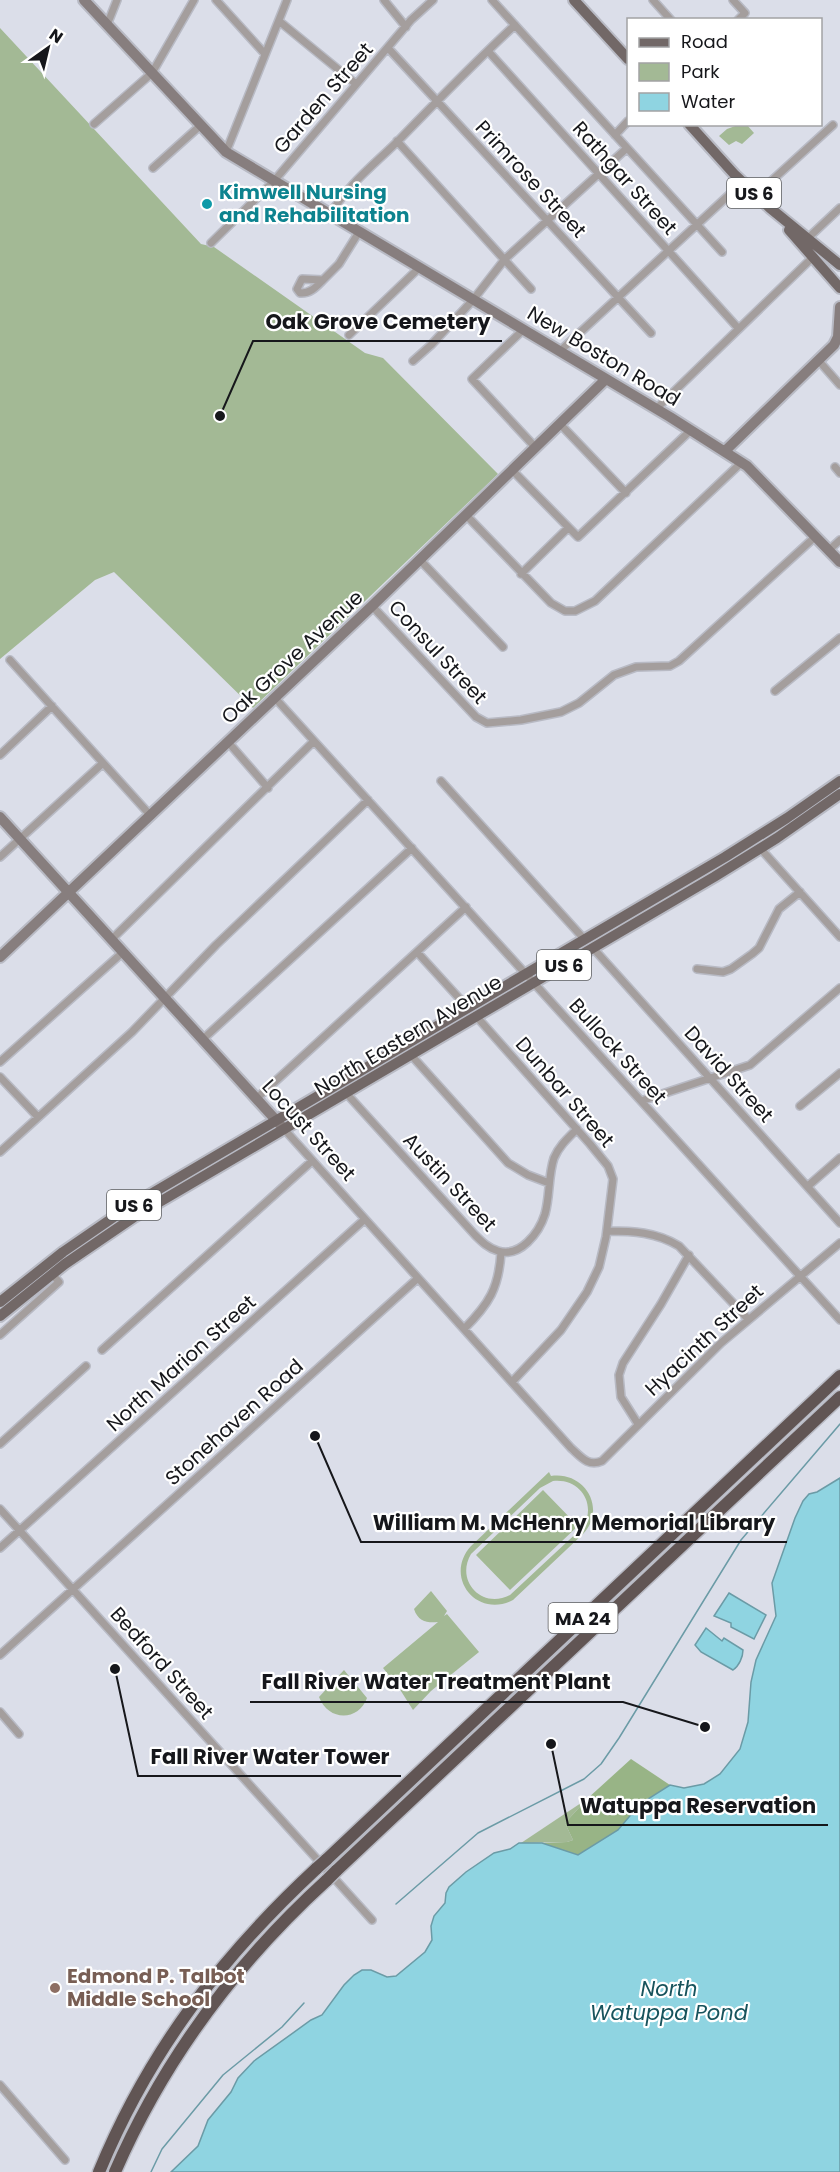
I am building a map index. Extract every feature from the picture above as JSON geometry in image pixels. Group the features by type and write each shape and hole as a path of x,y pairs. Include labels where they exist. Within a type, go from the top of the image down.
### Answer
{"highway":[{"name":"MA 24","path":"99,2172 137,2092 189,2009 243,1941 840,1376"},
{"name":"MA 24","path":"115,2172 151,2098 203,2016 265,1941 332,1875 840,1397"}],"main road":[{"path":"574,0 627,58"},
{"name":"US 6","path":"690,126 756,195 840,265"},
{"path":"778,215 812,258 840,288"},
{"name":"North Eastern Avenue","path":"589,944 840,781"},
{"name":"North Eastern Avenue","path":"0,1302 55,1258 109,1220 280,1125 589,944 760,848 840,794"},
{"name":"North Eastern Avenue","path":"0,1316 52,1274 134,1217 280,1125 346,1093 411,1055 472,1012"}],"street":[{"name":"New Boston Road","path":"84,0 226,152 742,462 759,476 840,562"},
{"path":"107,25 117,0"},
{"path":"94,124 152,73 194,0"},
{"path":"216,0 265,54"},
{"path":"226,152 287,0"},
{"path":"384,0 406,27"},
{"name":"Garden Street","path":"211,243 274,181 406,27 433,0"},
{"path":"492,0 722,252"},
{"path":"653,0 669,18"},
{"path":"733,0 745,13 740,18"},
{"path":"279,21 356,84"},
{"path":"330,215 336,204 370,165 515,26"},
{"name":"Primrose Street","path":"388,48 651,333"},
{"name":"Rathgar Street","path":"488,51 738,328"},
{"path":"615,135 627,122"},
{"path":"153,168 201,125"},
{"path":"756,195 833,125"},
{"path":"397,141 531,289"},
{"path":"413,361 473,300 505,259 627,148"},
{"path":"560,351 743,182"},
{"path":"807,239 840,208"},
{"path":"323,280 339,264 359,232"},
{"path":"657,409 812,258"},
{"path":"349,335 419,268"},
{"path":"725,451 819,361 837,340 840,307"},
{"path":"524,329 472,379 536,448"},
{"path":"819,361 840,385"},
{"name":"Oak Grove Avenue","path":"0,957 372,606 605,380"},
{"path":"560,424 626,494"},
{"path":"512,470 578,537 692,430"},
{"path":"466,515 551,603 565,611 575,610 595,601 617,582 742,462"},
{"path":"521,574 568,528"},
{"name":"Consul Street","path":"372,606 466,709 487,723 521,720 561,712 579,703 612,677 636,668 670,666 679,661 816,536"},
{"path":"829,550 840,540"},
{"path":"420,560 503,647"},
{"path":"774,691 840,638"},
{"path":"10,660 151,816"},
{"name":"Bullock Street","path":"275,698 840,1320"},
{"path":"0,755 52,706"},
{"path":"111,940 314,741"},
{"path":"228,742 268,788"},
{"path":"0,857 103,763"},
{"name":"David Street","path":"441,781 840,1223"},
{"path":"0,1152 132,1032 164,997 282,880 368,800"},
{"name":"Locust Street","path":"0,817 571,1448 587,1463 593,1464"},
{"path":"202,1040 412,848"},
{"path":"760,848 840,937"},
{"path":"696,969 723,972 752,954 759,948 779,909 800,892"},
{"path":"256,1099 466,908"},
{"name":"Dunbar Street","path":"417,952 577,1129 608,1166 613,1179 607,1230 599,1268 587,1292 561,1330 512,1382"},
{"path":"0,1062 122,953"},
{"path":"641,1101 750,1065 840,988"},
{"path":"411,1055 508,1163 528,1175 549,1183"},
{"path":"800,1106 840,1073"},
{"path":"0,1077 38,1117"},
{"name":"Austin Street","path":"346,1093 475,1235 488,1247 501,1252 513,1251 522,1247 537,1231 545,1214 554,1159 561,1144 577,1129"},
{"path":"808,1186 840,1158"},
{"path":"102,1350 312,1161"},
{"name":"North Marion Street","path":"0,1548 365,1220"},
{"path":"607,1230 639,1231 666,1238 689,1255 748,1319"},
{"name":"Hyacinth Street","path":"593,1464 602,1461 748,1319 840,1243"},
{"path":"464,1329 487,1305 494,1291 501,1252"},
{"path":"638,1424 621,1397 619,1375 623,1364 689,1255"},
{"path":"0,1335 59,1282 52,1274"},
{"name":"Stonehaven Road","path":"0,1654 417,1279"},
{"path":"0,1444 86,1366"},
{"name":"Bedford Street","path":"0,1509 372,1920"},
{"path":"0,1712 19,1734"},
{"path":"0,2085 65,2160"}],"green space":[{"path":"0,28 201,244 214,247 365,353 383,358 498,474 253,708 114,572 95,580 0,659"},
{"path":"748,126 754,133 742,144 736,141 729,145 719,136 727,129"},
{"path":"549,1472 551,1476 574,1479 589,1494 593,1514 583,1534 513,1600 500,1604 487,1604 468,1592 462,1582 461,1570 463,1558 471,1546","holes":["553,1481 563,1481 578,1488 587,1502 587,1518 583,1527 510,1595 500,1599 481,1596 469,1583 466,1574 471,1554 540,1488"]},
{"path":"543,1490 578,1526 510,1590 476,1555"},
{"path":"431,1591 447,1611 444,1616 447,1614 479,1652 431,1691 413,1710 383,1668 438,1622 424,1621 418,1617 414,1609"},
{"path":"344,1670 367,1698 357,1711 343,1716 329,1711 319,1697"},
{"path":"631,1759 670,1785 640,1804 618,1830 578,1855 542,1843 573,1840 565,1823 587,1799"},
{"path":"587,1799 565,1823 573,1840 521,1843"}],"water":[{"name":"North Watuppa Pond","path":"840,1478 840,2172 171,2172 198,2146 208,2120 231,2092 238,2078 254,2061 311,2020 322,2015 354,1975 362,1970 371,1970 387,1977 396,1976 425,1952 432,1940 431,1926 434,1916 445,1903 449,1887 466,1872 494,1853 510,1849 519,1843 542,1843 578,1855 618,1830 640,1804 670,1785 684,1788 704,1784 720,1774 740,1749 748,1722 751,1682 756,1660 776,1616 772,1583 795,1518 809,1494 817,1492"},
{"path":"729,1593 766,1615 754,1639 731,1627 731,1623 714,1616"},
{"path":"706,1628 722,1641 724,1638 743,1650 740,1661 733,1670 701,1652 695,1645"}],"waterway":[{"path":"396,1904 478,1833 584,1779 601,1764 741,1540 840,1424"},
{"path":"151,2172 162,2149 223,2075 282,2027 304,2003"}],"place":[{"name":"Kimwell Nursing and Rehabilitation","path":"207,204"},
{"name":"Oak Grove Cemetery","path":"220,416"},
{"name":"William M. McHenry Memorial Library","path":"315,1436"},
{"name":"Fall River Water Tower","path":"115,1669"},
{"name":"Fall River Water Treatment Plant","path":"705,1727"},
{"name":"Watuppa Reservation","path":"551,1744"},
{"name":"Edmond P. Talbot Middle School","path":"55,1988"}]}
